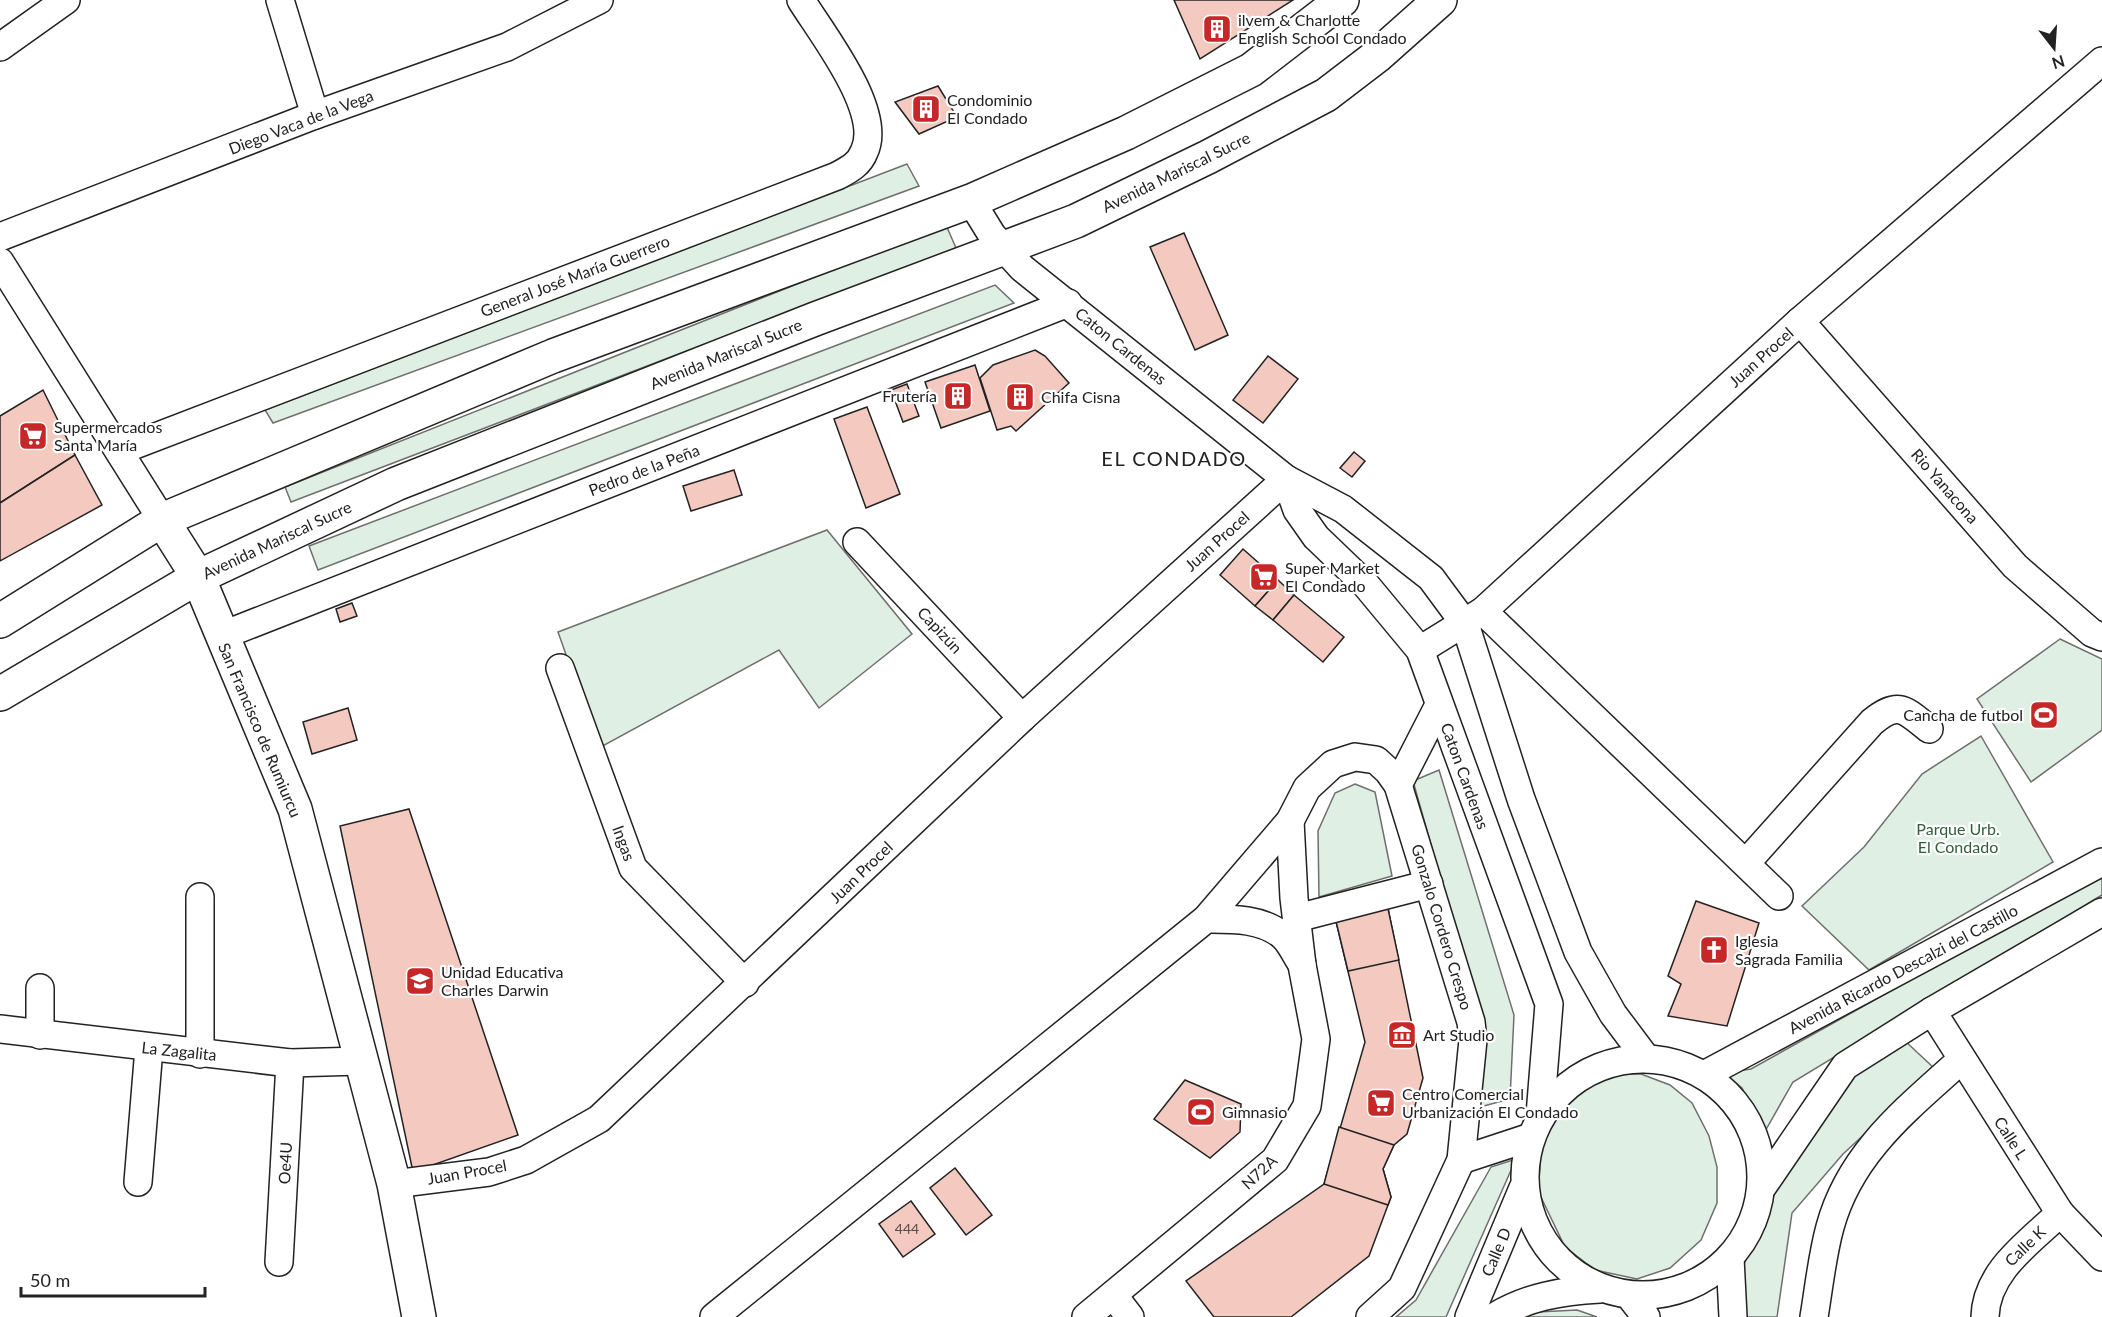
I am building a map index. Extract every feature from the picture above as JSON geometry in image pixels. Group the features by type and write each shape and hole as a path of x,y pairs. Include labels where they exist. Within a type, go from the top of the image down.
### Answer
{"main road":[{"path":"0,621 162,520 553,356 971,201 1126,133 1251,70 1342,0"},
{"name":"Avenida Mariscal Sucre","path":"0,694 198,577 396,484 1003,246 1076,221 1208,158 1326,95 1377,56 1440,0"},
{"name":"San Francisco de Rumiurcu","path":"162,520 198,577 295,809 394,1184 419,1317"}],"street":[{"path":"280,0 315,116"},
{"name":"Diego Vaca de la Vega","path":"0,237 315,116 507,47 598,0"},
{"name":"General José María Guerrero","path":"119,451 815,185 854,167 864,153 869,136 867,119 856,89 801,0"},
{"path":"0,47 62,1"},
{"name":"Juan Procel","path":"1420,650 1474,618 1800,321 2102,61"},
{"name":"Caton Cardenas","path":"971,201 992,235 1022,268 1286,479 1343,509 1431,578 1746,862 1779,896"},
{"name":"San Francisco de Rumiurcu","path":"0,262 162,520"},
{"name":"Pedro de la Peña","path":"221,636 1068,303"},
{"name":"Rio Yanacona","path":"1800,321 2015,566 2092,633 2102,637"},
{"name":"Caton Cardenas","path":"1286,479 1297,510 1316,537 1366,585 1420,650 1548,1004 1536,1126 1523,1188"},
{"name":"Juan Procel","path":"394,1184 489,1172 526,1160 599,1119 1022,718 1286,479"},
{"name":"Capizún","path":"857,542 1022,718"},
{"name":"Caton Cardenas","path":"1474,618 1521,799 1578,952 1602,994 1646,1059"},
{"name":"Ingas","path":"560,668 633,868 745,983"},
{"path":"714,1317 1206,919 1290,821 1306,788 1333,764 1355,757 1376,760 1398,785 1439,705"},
{"path":"1746,862 1872,722 1886,710 1899,708 1906,711 1929,729"},
{"name":"Gonzalo Cordero Crespo","path":"1370,1317 1402,1288 1461,1160 1473,1040 1471,1022 1398,785"},
{"path":"1479,814 1521,799"},
{"name":"N72A","path":"1086,1317 1275,1160 1307,1106 1317,1039 1302,965 1290,821"},
{"name":"Avenida Ricardo Descalzi del Castillo","path":"1704,1075 2102,862"},
{"path":"1297,918 1429,884"},
{"path":"200,897 200,1054"},
{"path":"1523,1188 1535,1230 1555,1257 1562,1266 1600,1288 1629,1295 1666,1294 1701,1281 1730,1258 1752,1225 1763,1186 1845,1066 1932,1011 2102,912"},
{"name":"N72A","path":"1206,919 1237,918 1260,924 1283,936 1302,965"},
{"path":"1523,935 1566,919"},
{"path":"40,988 40,1035"},
{"name":"Calle L","path":"1932,1011 2060,1213 2102,1257"},
{"name":"La Zagalita","path":"0,1029 290,1063 360,1061"},
{"path":"138,1182 149,1048"},
{"path":"1461,1160 1536,1126 1562,1089 1591,1070 1646,1059 1671,1061 1704,1075 1742,1109 1759,1146 1763,1186"},
{"path":"1814,1317 1830,1226 1852,1174 1884,1130 1961,1060"},
{"name":"Oe4U","path":"279,1262 290,1063"},
{"name":"Calle D","path":"1469,1317 1523,1188"},
{"name":"Calle K","path":"1985,1317 1991,1287 2004,1266 2060,1213"},
{"path":"1730,1258 1733,1317"},
{"path":"1494,1317 1533,1298 1564,1291 1600,1288"},
{"path":"1113,1295 1130,1317"},
{"path":"1629,1295 1646,1317"}],"green space":[{"path":"907,164 919,186 273,423 265,410"},
{"path":"946,225 956,248 291,502 285,487"},
{"path":"995,285 1014,303 318,570 309,546"},
{"path":"827,530 912,634 819,708 779,650 599,748 558,632"},
{"name":"Cancha de futbol","path":"2060,639 2102,659 2102,730 2031,782 1977,699"},
{"name":"Parque Urb. El Condado","path":"1981,736 2053,862 1869,970 1802,906 1864,847 1922,774"},
{"path":"1439,770 1514,1015 1510,1099 1480,1107 1484,1032 1413,781"},
{"path":"1355,784 1375,792 1392,876 1319,897 1318,831 1335,793"},
{"path":"2102,873 2102,895 1793,1082 1764,1133 1742,1088 1724,1073 1751,1069"},
{"path":"1904,1040 1935,1069 1843,1154 1792,1213 1777,1317 1744,1317 1743,1268 1768,1188 1852,1074"},
{"path":"1615,1074 1641,1074 1670,1085 1692,1103 1709,1136 1717,1167 1717,1203 1701,1240 1670,1268 1637,1279 1595,1270 1565,1247 1538,1191 1542,1143 1558,1109 1584,1087"},
{"path":"1516,1159 1446,1317 1396,1317 1416,1300 1491,1167"},
{"path":"1577,1310 1597,1317 1525,1317 1537,1312"}],"building":[{"name":"ilvem & Charlotte English School Condado","path":"1174,0 1293,0 1200,59"},
{"name":"Condominio El Condado","path":"938,86 957,117 919,134 895,102"},
{"path":"1184,233 1228,335 1195,350 1150,247"},
{"name":"Chifa Cisna","path":"1035,350 1045,356 1069,383 1016,431 1011,426 997,430 980,378 993,365"},
{"path":"1268,356 1298,379 1263,423 1233,400"},
{"name":"Frutería","path":"975,365 990,411 941,428 925,382"},
{"path":"907,384 919,416 903,422 891,390"},
{"name":"Supermercados Santa María","path":"43,390 75,455 0,503 0,416"},
{"path":"867,407 900,494 866,508 834,419"},
{"path":"1354,452 1365,461 1352,477 1340,468"},
{"path":"75,455 102,505 0,561 0,503"},
{"path":"734,470 742,495 691,511 683,486"},
{"path":"1243,549 1278,580 1255,606 1220,575"},
{"path":"1278,580 1294,595 1273,620 1255,606"},
{"path":"1294,595 1344,637 1323,662 1273,620"},
{"path":"352,603 357,616 340,622 336,609"},
{"path":"348,708 357,740 312,754 303,722"},
{"name":"Unidad Educativa Charles Darwin","path":"409,809 518,1135 413,1172 340,826"},
{"name":"Iglesia Sagrada Familia","path":"1696,901 1759,923 1727,1026 1668,1016 1681,984 1668,976"},
{"name":"Centro Comercial Urbanización El Condado","path":"1387,904 1423,1078 1407,1134 1394,1145 1383,1169 1391,1197 1369,1256 1291,1317 1214,1317 1186,1281 1324,1184 1365,1042 1334,913"},
{"path":"1387,904 1399,960 1348,971 1334,913"},
{"name":"Gimnasio","path":"1185,1080 1241,1104 1240,1132 1210,1158 1154,1119"},
{"path":"1339,1127 1394,1145 1383,1169 1391,1197 1388,1205 1324,1184"},
{"path":"955,1168 992,1215 966,1235 930,1188"},
{"path":"911,1201 935,1234 903,1257 879,1224"}],"place":[{"name":"ilvem & Charlotte English School Condado","path":"1217,29"},
{"name":"Condominio El Condado","path":"926,109"},
{"name":"Frutería","path":"958,396"},
{"name":"Chifa Cisna","path":"1020,397"},
{"name":"Supermercados Santa María","path":"33,436"},
{"name":"Super Market El Condado","path":"1264,577"},
{"name":"Cancha de futbol","path":"2044,715"},
{"name":"Iglesia Sagrada Familia","path":"1714,950"},
{"name":"Unidad Educativa Charles Darwin","path":"420,981"},
{"name":"Art Studio","path":"1402,1035"},
{"name":"Centro Comercial Urbanización El Condado","path":"1381,1103"},
{"name":"Gimnasio","path":"1201,1112"}],"district":[{"name":"EL CONDADO","path":"1174,459"}]}
